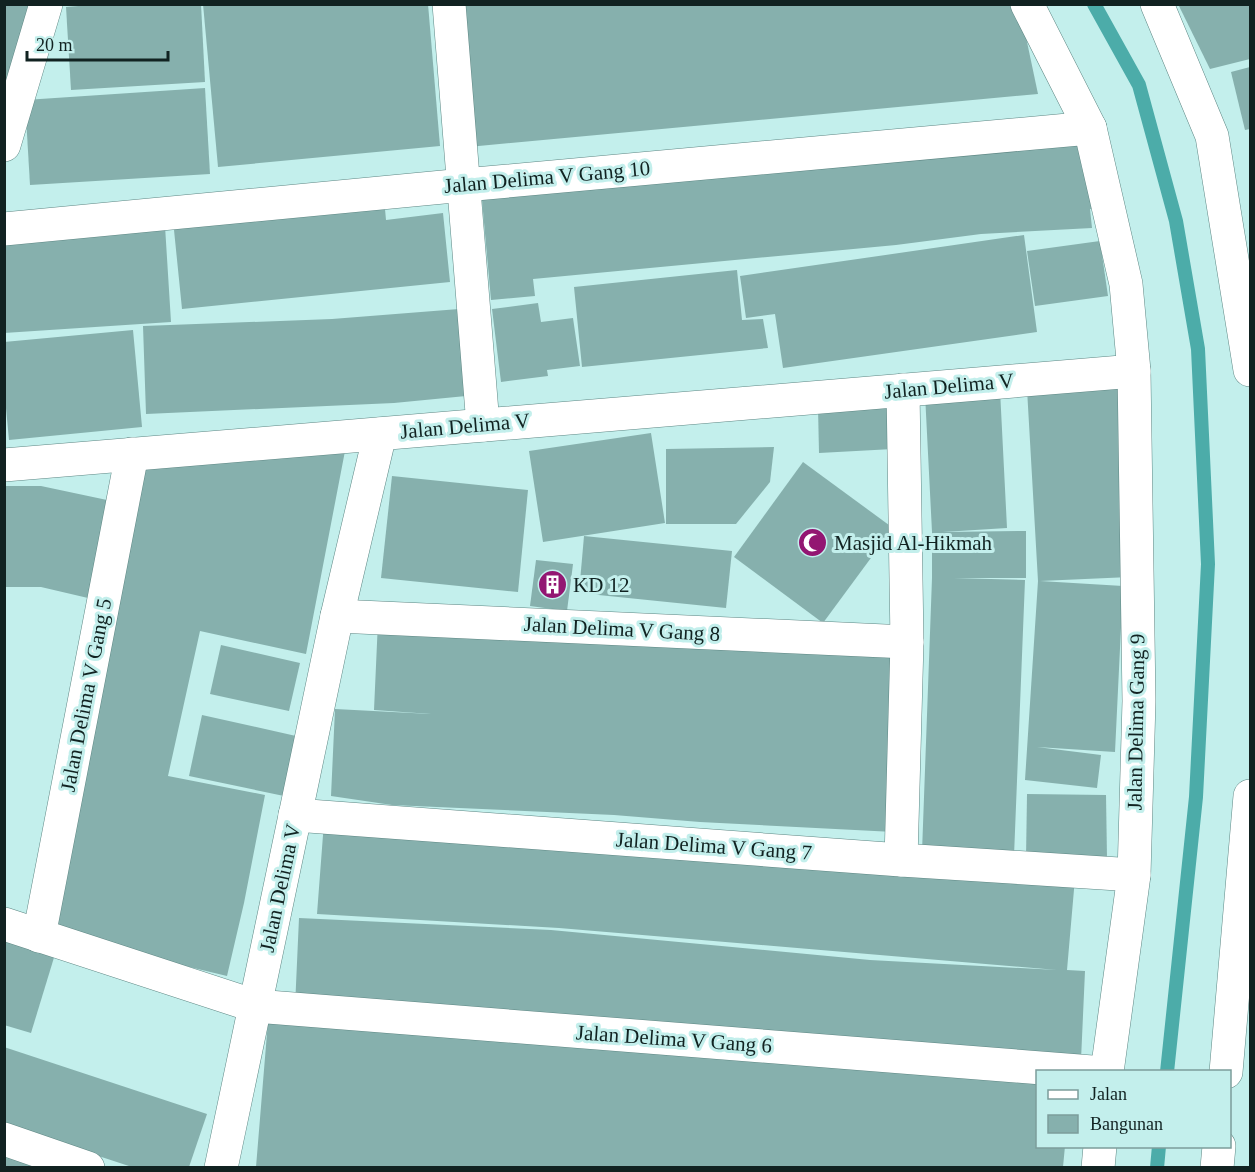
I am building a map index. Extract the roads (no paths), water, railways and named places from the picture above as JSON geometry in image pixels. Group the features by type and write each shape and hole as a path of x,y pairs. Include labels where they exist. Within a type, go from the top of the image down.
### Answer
{"street":[{"path":"4,145 46,4"},
{"path":"449,4 483,425"},
{"path":"1028,4 1090,128 1126,284 1134,371"},
{"path":"1157,4 1212,136 1251,370"},
{"name":"Jalan Delima V Gang 10","path":"4,229 1090,128"},
{"name":"Jalan Delima V","path":"4,465 1134,371"},
{"name":"Jalan Delima Gang 9","path":"1107,1070 1134,875 1139,701 1134,371"},
{"path":"901,860 908,642 903,390"},
{"name":"Jalan Delima V","path":"221,1167 337,616 380,434"},
{"name":"Jalan Delima V Gang 5","path":"39,936 132,454"},
{"name":"Jalan Delima V Gang 8","path":"337,616 908,642"},
{"path":"1235,1055 1251,796"},
{"name":"Jalan Delima V Gang 7","path":"295,815 1134,875"},
{"path":"4,924 255,1006"},
{"name":"Jalan Delima V Gang 6","path":"255,1006 1079,1070"},
{"path":"4,1139 88,1167"},
{"path":"1098,1167 1100,1148"},
{"path":"1217,1167 1219,1148"}],"waterway":[{"path":"1094,4 1139,85 1176,221 1198,349 1208,564 1196,797 1167,1070"},
{"path":"1157,1168 1159,1148"}],"place":[{"name":"Masjid Al-Hikmah","path":"813,543"},
{"name":"KD 12","path":"552,585"}]}
